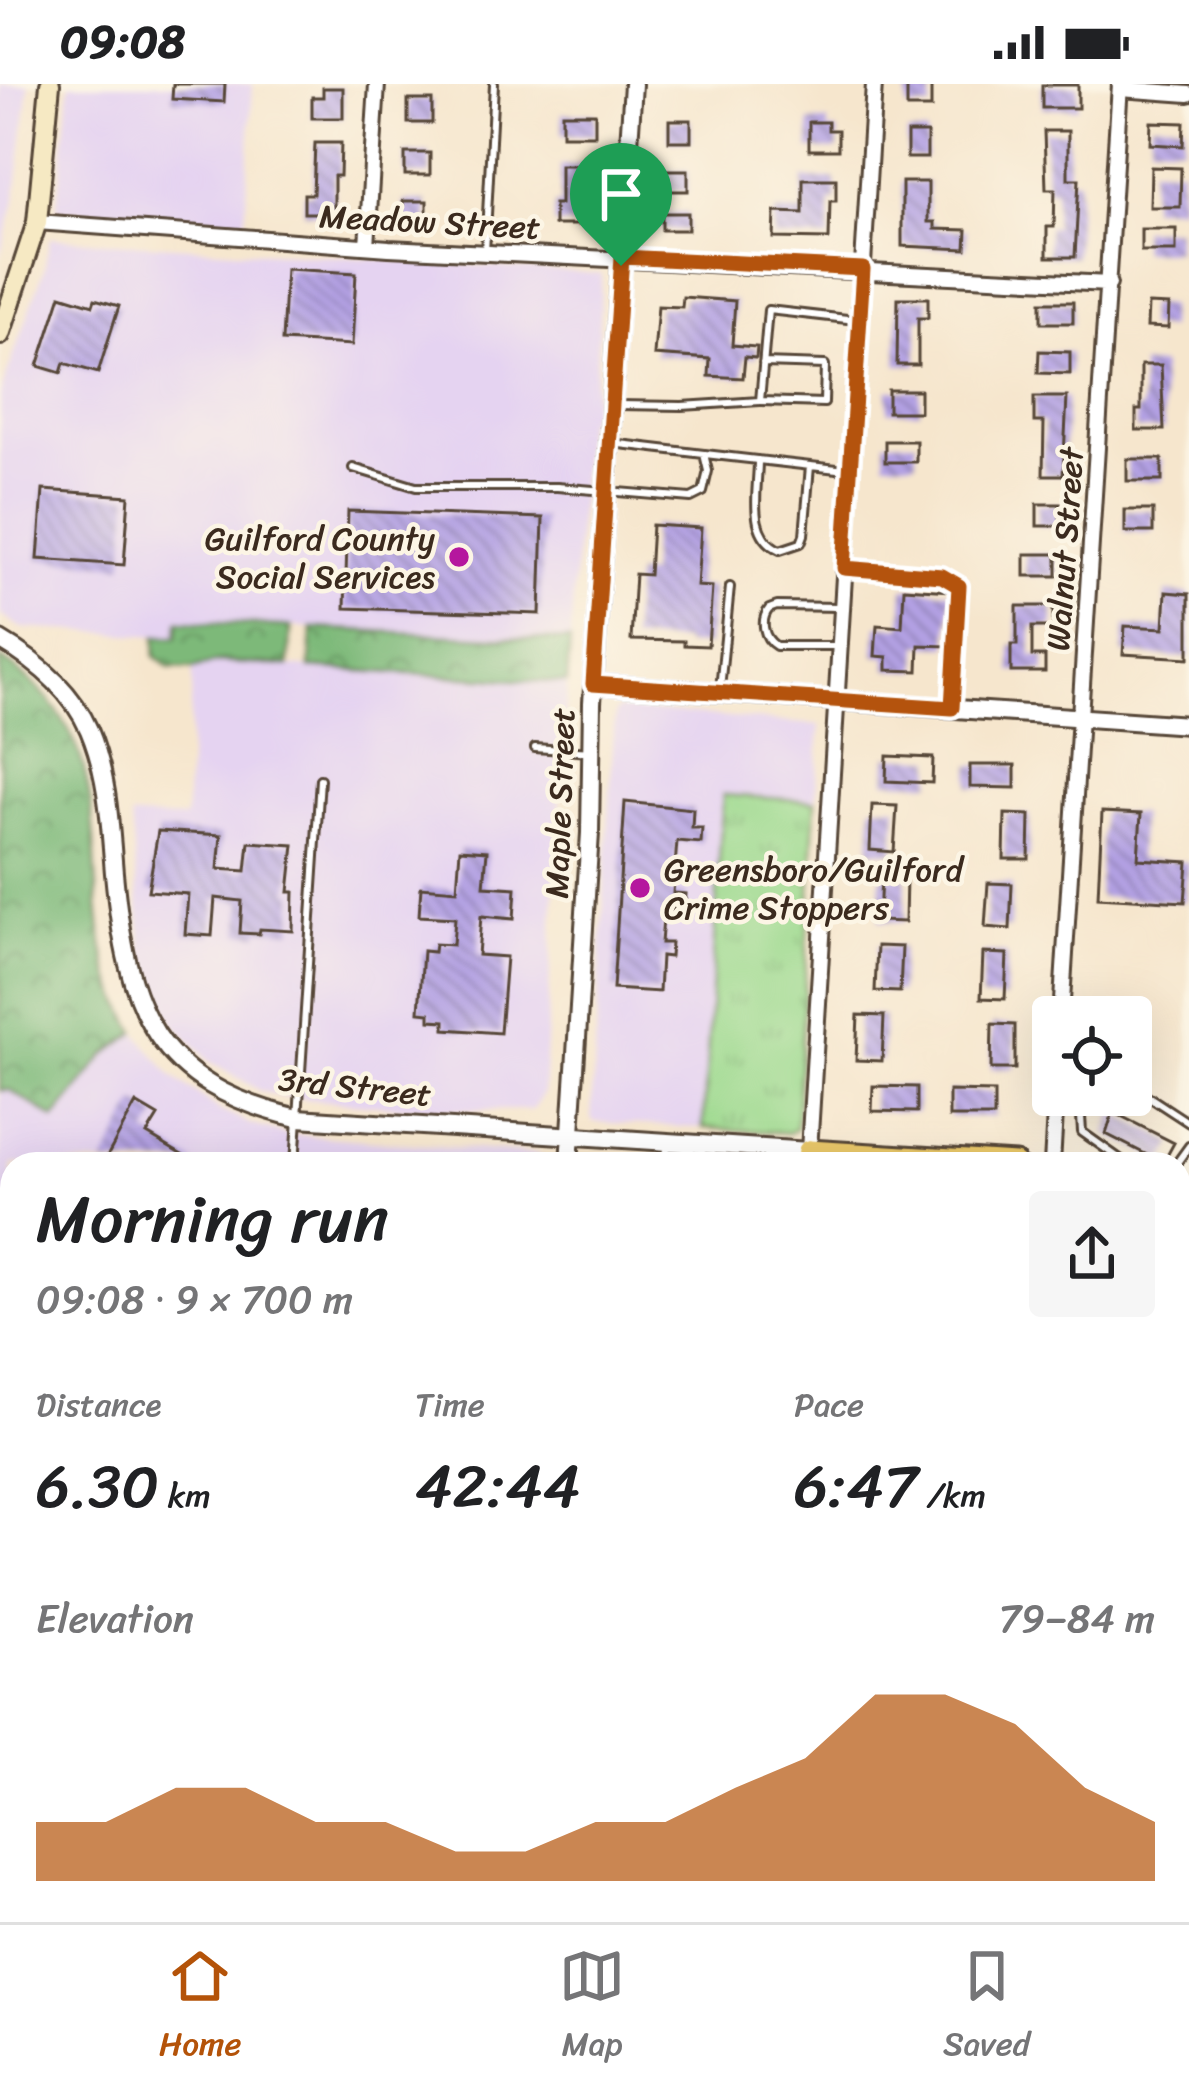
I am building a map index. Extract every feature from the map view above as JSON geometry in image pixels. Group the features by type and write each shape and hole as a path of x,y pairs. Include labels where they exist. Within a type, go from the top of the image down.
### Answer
{"main road":[{"path":"0,335 37,222 50,84"}],"street":[{"path":"367,246 377,84"},
{"name":"Maple Street","path":"570,1152 590,833 593,684 633,84"},
{"path":"808,1152 874,84"},
{"path":"1120,87 1189,94"},
{"name":"Walnut Street","path":"1062,996 1120,87"},
{"name":"Meadow Street","path":"37,222 367,246 1108,284"},
{"name":"3rd Street","path":"0,640 41,667 87,726 110,814 123,947 132,986 149,1023 193,1073 232,1100 298,1118 668,1142 730,1152"},
{"path":"593,684 1189,724"},
{"path":"1053,1152 1055,1116"}],"lane":[{"path":"485,252 494,84"},
{"path":"760,400 768,310 860,320"},
{"path":"612,404 824,403 826,364 763,363"},
{"path":"609,443 850,470"},
{"path":"353,468 416,487 557,487 698,496 707,482 704,454"},
{"path":"758,460 757,525 767,542 780,550 800,543 804,535 810,466"},
{"path":"844,568 942,576 959,586 952,708"},
{"path":"720,693 730,587"},
{"path":"838,646 776,646 766,635 764,621 765,614 777,606 841,607"},
{"path":"535,748 591,752"},
{"path":"296,1152 320,779"},
{"path":"1152,1099 1189,1123"},
{"path":"1081,1116 1082,1132 1108,1152"},
{"path":"667,1152 668,1142"}],"shaded area":[{"path":"0,84 29,84 16,197 0,257"},
{"path":"70,84 253,84 245,222 57,210"},
{"path":"50,238 602,274 593,411 585,423 570,641 179,621 177,637 22,628 0,615 0,394 44,270"},
{"path":"217,662 567,683 543,1094 532,1110 435,1110 282,1097 260,1091 209,1061 174,1024 143,956 131,817 185,819 193,669"},
{"path":"615,711 820,725 816,801 723,796 703,1128 594,1122 591,1118"},
{"path":"136,1032 172,1076 219,1110 284,1134 513,1152 0,1152 0,1090 10,1090 55,1118 105,1055"}],"green space":[{"path":"179,621 291,627 289,666 217,662 193,669 170,668 155,656 156,636 177,637"},
{"path":"312,628 570,641 567,683 310,668"},
{"path":"0,658 39,689 65,722 81,758 90,796 107,963 136,1032 105,1055 55,1119 10,1090 0,1090"},
{"path":"723,795 816,801 796,1128 789,1133 703,1128"}],"building":[{"path":"173,84 225,84 224,102 172,99"},
{"path":"907,84 931,84 931,108 907,108"},
{"path":"1042,85 1078,85 1078,108 1042,108"},
{"path":"323,88 343,88 343,118 312,118 312,97 323,97"},
{"path":"408,100 432,100 432,123 408,123"},
{"path":"562,113 595,113 595,135 562,135"},
{"path":"669,120 691,120 691,141 669,141"},
{"path":"809,122 828,122 828,130 838,130 838,150 809,150"},
{"path":"1151,122 1184,123 1183,146 1150,144"},
{"path":"1044,131 1068,131 1068,179 1079,179 1075,257 1047,257 1055,189 1046,189"},
{"path":"907,133 927,133 927,158 907,158"},
{"path":"315,143 341,143 340,176 334,176 334,213 304,213 304,194 313,194"},
{"path":"405,153 430,153 430,175 405,175"},
{"path":"560,165 591,165 591,186 585,186 585,225 554,225 554,204 560,204"},
{"path":"1151,167 1181,168 1180,207 1150,207"},
{"path":"657,170 688,170 688,191 657,191"},
{"path":"803,179 836,179 829,239 774,238 775,212 803,213"},
{"path":"902,182 928,182 928,222 935,222 935,229 967,230 966,249 902,246"},
{"path":"403,201 427,201 427,222 403,222"},
{"path":"662,213 688,213 688,230 662,230"},
{"path":"1141,229 1176,229 1176,251 1141,251"},
{"path":"286,269 356,273 352,345 282,341"},
{"path":"61,295 93,305 95,299 119,306 98,373 64,363 61,373 38,366"},
{"path":"683,297 735,301 732,345 757,347 756,358 745,357 743,378 709,376 710,359 654,355 658,306 682,307"},
{"path":"898,298 928,298 928,318 918,318 918,365 897,365"},
{"path":"1041,302 1073,302 1073,323 1041,323"},
{"path":"1148,304 1169,305 1168,328 1147,327"},
{"path":"1039,351 1070,352 1070,374 1038,373"},
{"path":"1141,365 1161,365 1164,430 1136,430"},
{"path":"888,390 920,390 920,412 888,412"},
{"path":"1034,397 1067,397 1063,475 1043,475 1044,422 1034,422"},
{"path":"885,441 916,441 916,462 885,462"},
{"path":"1127,459 1162,459 1162,481 1127,481"},
{"path":"43,490 129,496 124,565 38,559"},
{"path":"1037,504 1060,504 1060,526 1037,526"},
{"path":"1125,510 1153,510 1153,532 1125,532"},
{"path":"348,511 543,518 540,614 345,608"},
{"path":"652,525 701,528 697,586 712,587 708,646 631,640 635,574 649,575"},
{"path":"1025,554 1057,554 1057,576 1025,576"},
{"path":"904,588 951,591 948,646 919,645 918,671 887,670 887,657 875,656 877,625 902,627"},
{"path":"1166,592 1189,594 1189,658 1123,654 1125,626 1164,628"},
{"path":"1017,606 1053,606 1053,627 1032,627 1032,656 1045,656 1045,672 1011,672"},
{"path":"887,756 933,758 932,783 886,781"},
{"path":"970,765 1015,765 1015,788 970,787"},
{"path":"625,802 693,809 692,828 702,828 701,843 677,841 673,893 686,894 685,908 673,907 672,919 663,918 661,943 671,943 670,957 661,956 659,992 613,989"},
{"path":"872,805 897,806 894,852 870,850"},
{"path":"1102,812 1141,814 1138,859 1188,862 1185,902 1098,897"},
{"path":"1005,814 1030,815 1029,859 1004,859"},
{"path":"158,831 221,835 218,869 246,871 249,842 294,845 289,892 294,892 293,931 240,933 242,901 215,898 212,936 185,934 188,894 148,891"},
{"path":"460,849 487,851 484,886 516,888 514,919 481,916 478,955 506,957 500,1033 445,1029 445,1021 430,1020 430,1013 419,1012 423,951 434,952 435,944 453,945 455,918 419,916 421,887 457,890"},
{"path":"881,876 906,877 905,922 879,921"},
{"path":"988,883 1012,884 1010,929 985,927"},
{"path":"877,946 902,947 900,992 875,991"},
{"path":"983,953 1007,954 1005,999 981,998"},
{"path":"858,1015 884,1016 882,1061 856,1060"},
{"path":"992,1024 1015,1025 1015,1069 991,1069"},
{"path":"873,1086 917,1087 917,1112 872,1111"},
{"path":"949,1091 994,1092 994,1117 949,1117"},
{"path":"136,1103 158,1116 147,1134 177,1152 109,1152"},
{"path":"1112,1116 1121,1116 1174,1143 1169,1152 1141,1152 1106,1134"}],"place":[{"name":"Guilford County Social Services","path":"459,557"},
{"name":"Greensboro/Guilford Crime Stoppers","path":"640,888"}],"route":[{"path":"622,257 863,269 844,568 942,576 959,586 952,708 593,684 621,266 622,257"}]}
